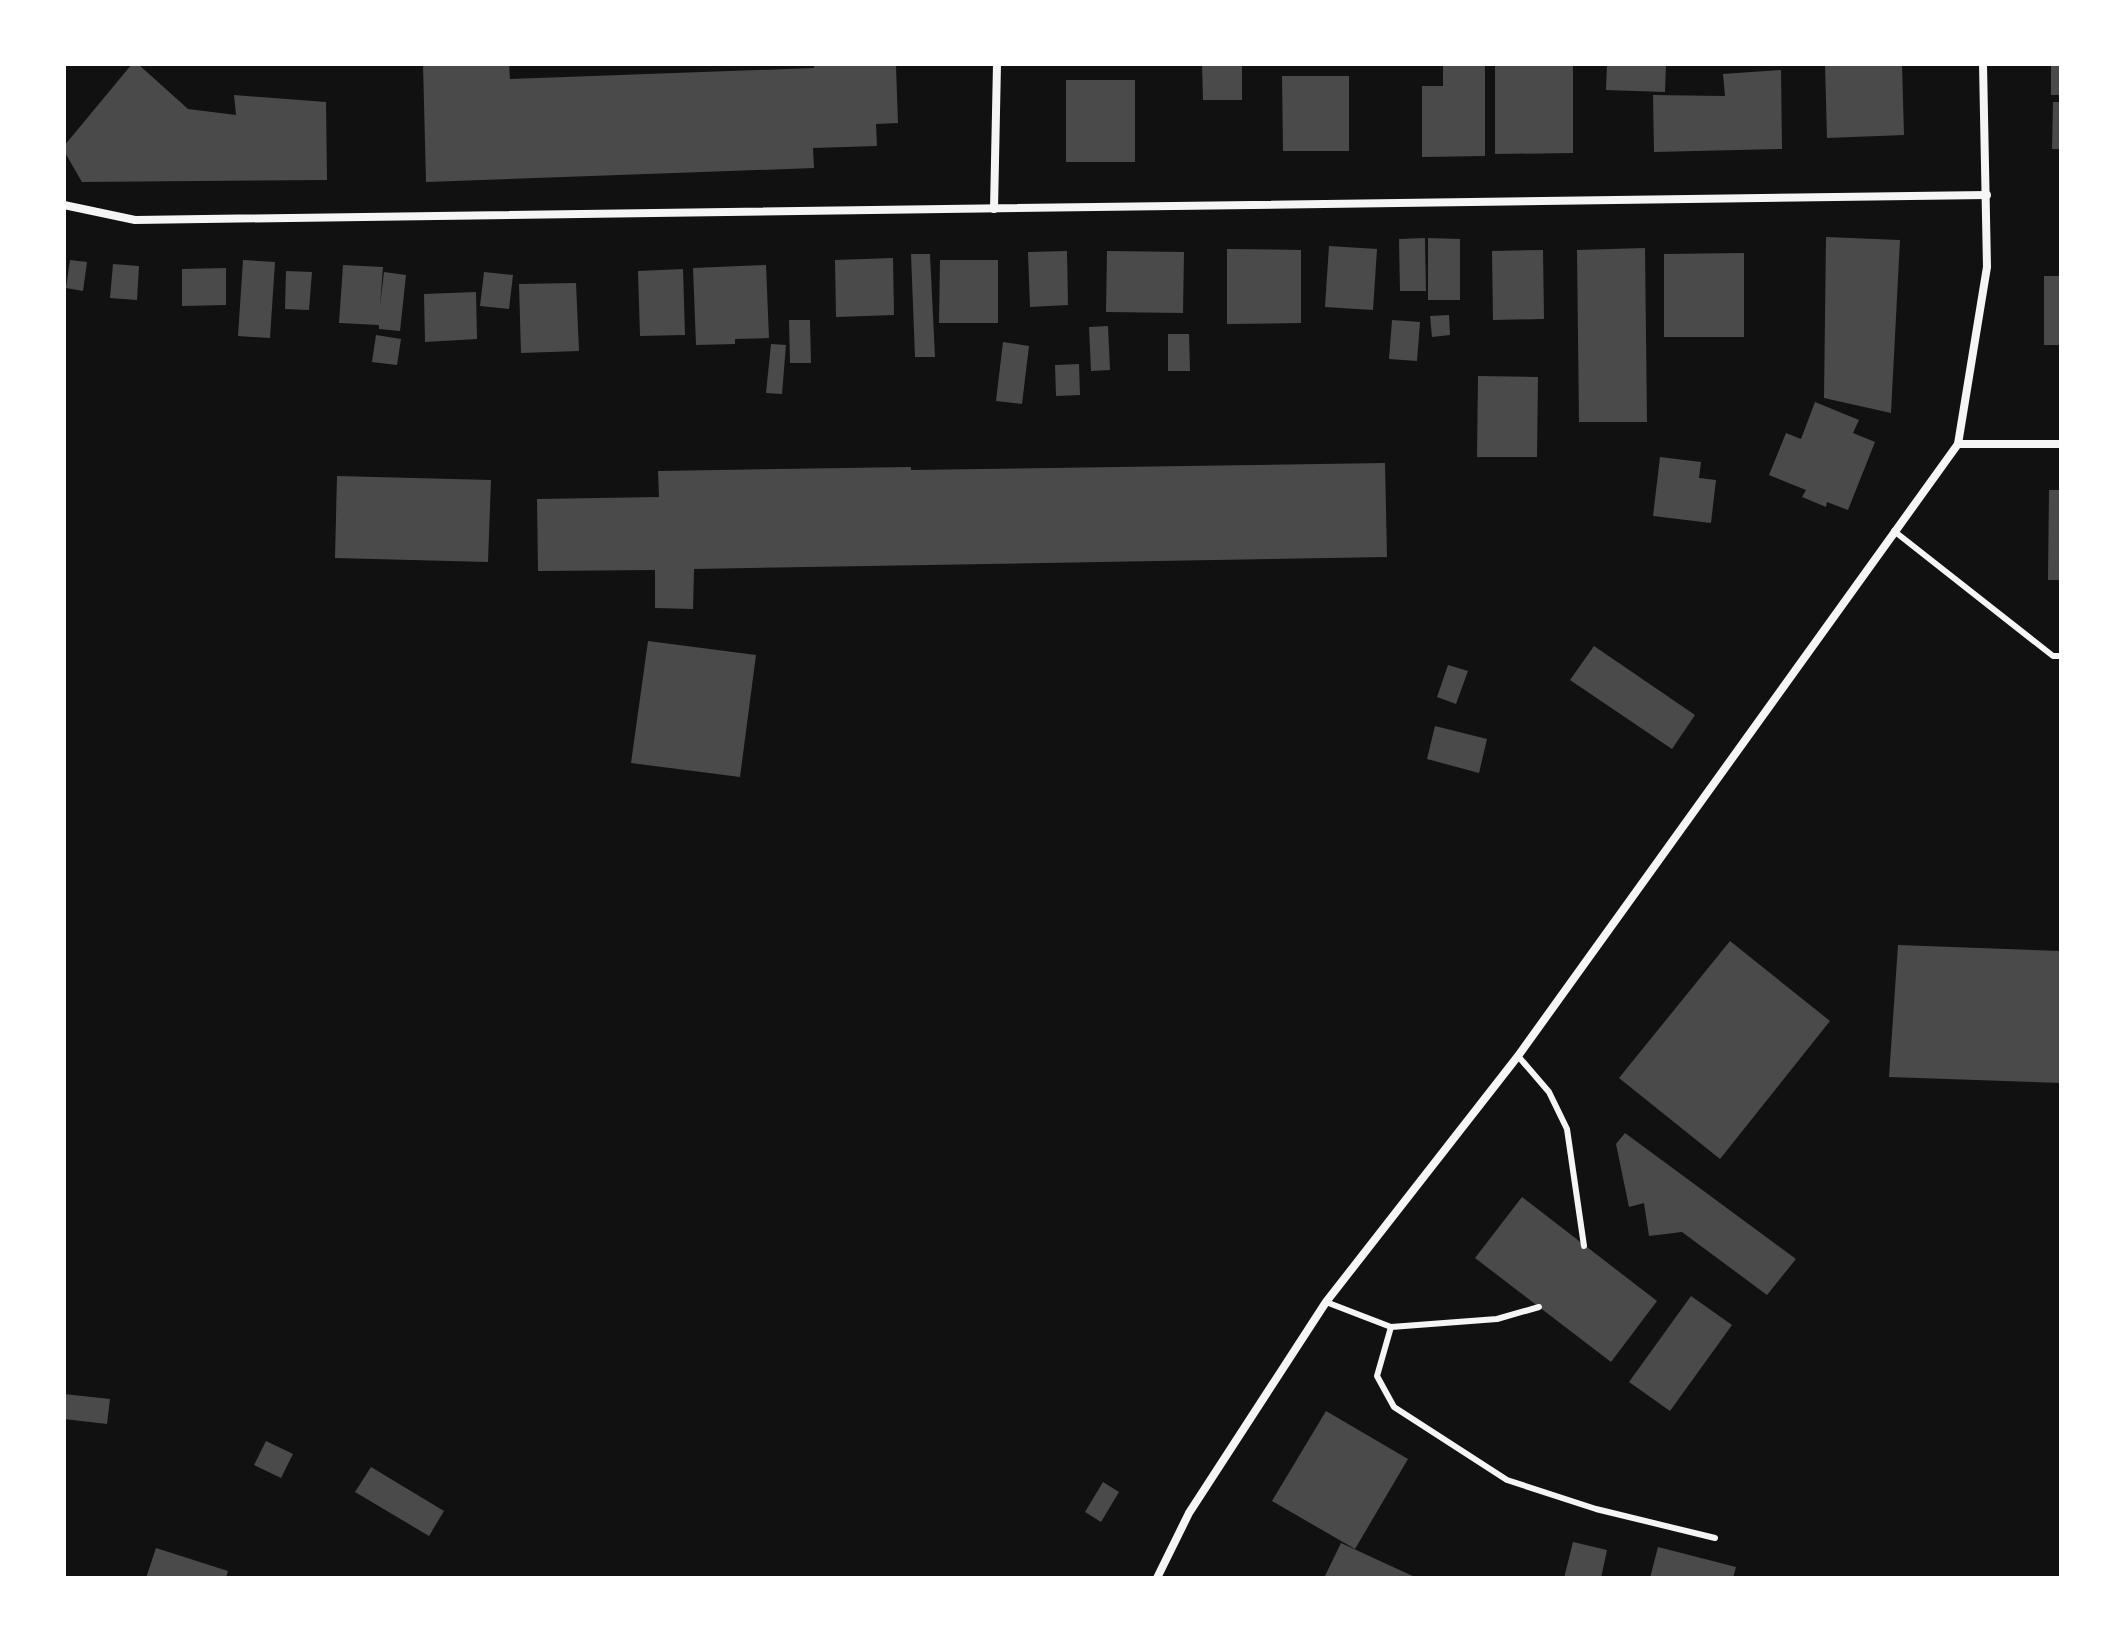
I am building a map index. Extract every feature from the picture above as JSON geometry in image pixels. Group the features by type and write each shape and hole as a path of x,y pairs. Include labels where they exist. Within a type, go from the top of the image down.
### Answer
{"street":[{"path":"994,209 997,64"},
{"path":"1157,1578 1189,1513 1326,1302 1518,1056 1958,444 1987,267 1983,64"},
{"path":"64,205 135,220 1987,195"},
{"path":"1958,444 2061,444"}],"lane":[{"path":"1894,531 2053,656 2061,656"},
{"path":"1518,1056 1549,1092 1567,1129 1584,1246"},
{"path":"1326,1302 1391,1327 1497,1319 1539,1307"},
{"path":"1391,1327 1377,1376 1394,1407 1507,1480 1596,1509 1715,1538"}],"building":[{"path":"132,64 138,64 188,109 236,115 234,95 326,102 327,180 82,182 64,146"},
{"path":"423,64 509,64 510,79 814,68 814,64 896,66 898,123 876,124 877,146 813,148 814,168 426,182"},
{"path":"1202,64 1242,64 1242,100 1203,100"},
{"path":"1443,64 1485,64 1485,156 1422,157 1422,86 1443,86"},
{"path":"1495,64 1573,64 1573,153 1495,154"},
{"path":"1607,64 1666,64 1665,92 1606,90"},
{"path":"1825,64 1902,64 1904,135 1827,138"},
{"path":"2051,64 2061,64 2061,95 2051,95"},
{"path":"1781,70 1782,149 1654,152 1653,95 1725,96 1723,74"},
{"path":"1282,76 1349,76 1349,151 1283,151"},
{"path":"1066,80 1135,80 1135,162 1066,162"},
{"path":"2053,102 2061,102 2061,149 2052,149"},
{"path":"1826,237 1900,240 1891,413 1824,398"},
{"path":"1425,238 1426,291 1400,291 1399,239"},
{"path":"1428,238 1460,239 1460,300 1428,300"},
{"path":"1329,246 1377,249 1373,310 1325,307"},
{"path":"1645,248 1647,422 1579,422 1577,250"},
{"path":"1227,249 1301,250 1301,323 1227,324"},
{"path":"1543,250 1544,319 1493,320 1492,251"},
{"path":"1067,251 1068,305 1030,307 1028,252"},
{"path":"1107,251 1184,252 1183,313 1106,312"},
{"path":"1744,253 1744,337 1664,337 1664,254"},
{"path":"911,254 930,254 935,357 915,357"},
{"path":"893,258 894,315 836,317 835,260"},
{"path":"70,260 87,262 83,291 66,288"},
{"path":"243,260 275,262 270,338 238,336"},
{"path":"940,260 998,260 998,323 939,323"},
{"path":"113,264 139,266 137,300 110,298"},
{"path":"343,265 383,267 380,306 384,272 406,275 400,331 379,329 379,325 339,323"},
{"path":"766,265 769,338 735,339 735,344 696,345 693,268"},
{"path":"226,268 226,305 182,306 182,269"},
{"path":"683,269 685,335 640,336 638,271"},
{"path":"286,271 312,272 309,310 285,309"},
{"path":"484,272 513,275 509,309 480,306"},
{"path":"2044,276 2061,276 2061,345 2044,345"},
{"path":"576,283 579,351 521,353 519,284"},
{"path":"476,292 477,339 425,342 424,294"},
{"path":"1449,315 1450,335 1432,337 1430,316"},
{"path":"789,320 810,320 811,363 790,363"},
{"path":"1392,320 1420,322 1417,361 1389,359"},
{"path":"1108,326 1110,370 1091,371 1089,327"},
{"path":"1168,334 1189,334 1190,371 1168,371"},
{"path":"376,335 401,339 397,365 372,362"},
{"path":"1003,342 1029,346 1022,404 996,401"},
{"path":"771,344 786,345 782,394 766,393"},
{"path":"1079,364 1080,395 1056,396 1055,365"},
{"path":"1478,376 1538,377 1537,457 1477,457"},
{"path":"1815,402 1859,420 1853,433 1875,442 1848,510 1827,502 1826,507 1802,497 1806,490 1769,475 1786,433 1801,439"},
{"path":"1660,457 1701,462 1699,478 1716,480 1711,523 1653,516"},
{"path":"1385,463 1387,557 694,569 693,609 655,608 655,570 538,571 537,499 659,497 658,471"},
{"path":"337,476 491,480 488,562 335,558"},
{"path":"2049,490 2061,490 2061,580 2048,580"},
{"path":"648,641 756,655 740,777 631,763"},
{"path":"1594,646 1695,715 1672,749 1570,680"},
{"path":"1448,665 1468,671 1456,704 1437,697"},
{"path":"1435,726 1487,739 1479,773 1427,759"},
{"path":"1730,941 1830,1021 1720,1159 1619,1078"},
{"path":"1898,945 2061,951 2061,1083 1889,1077"},
{"path":"1625,1133 1796,1259 1767,1295 1682,1232 1649,1236 1644,1203 1629,1207 1616,1144"},
{"path":"1522,1197 1657,1301 1611,1362 1475,1258"},
{"path":"1691,1296 1732,1325 1670,1411 1629,1382"},
{"path":"64,1394 110,1399 107,1424 64,1419"},
{"path":"1326,1411 1408,1459 1355,1549 1272,1501"},
{"path":"266,1441 293,1454 281,1478 254,1465"},
{"path":"371,1467 444,1511 429,1536 355,1492"},
{"path":"1103,1482 1119,1492 1101,1522 1085,1512"},
{"path":"1573,1542 1607,1550 1601,1578 1564,1578"},
{"path":"1341,1543 1354,1549 1417,1578 1324,1578"},
{"path":"1658,1547 1736,1567 1733,1578 1650,1578"},
{"path":"156,1548 228,1571 226,1578 146,1578"}]}
